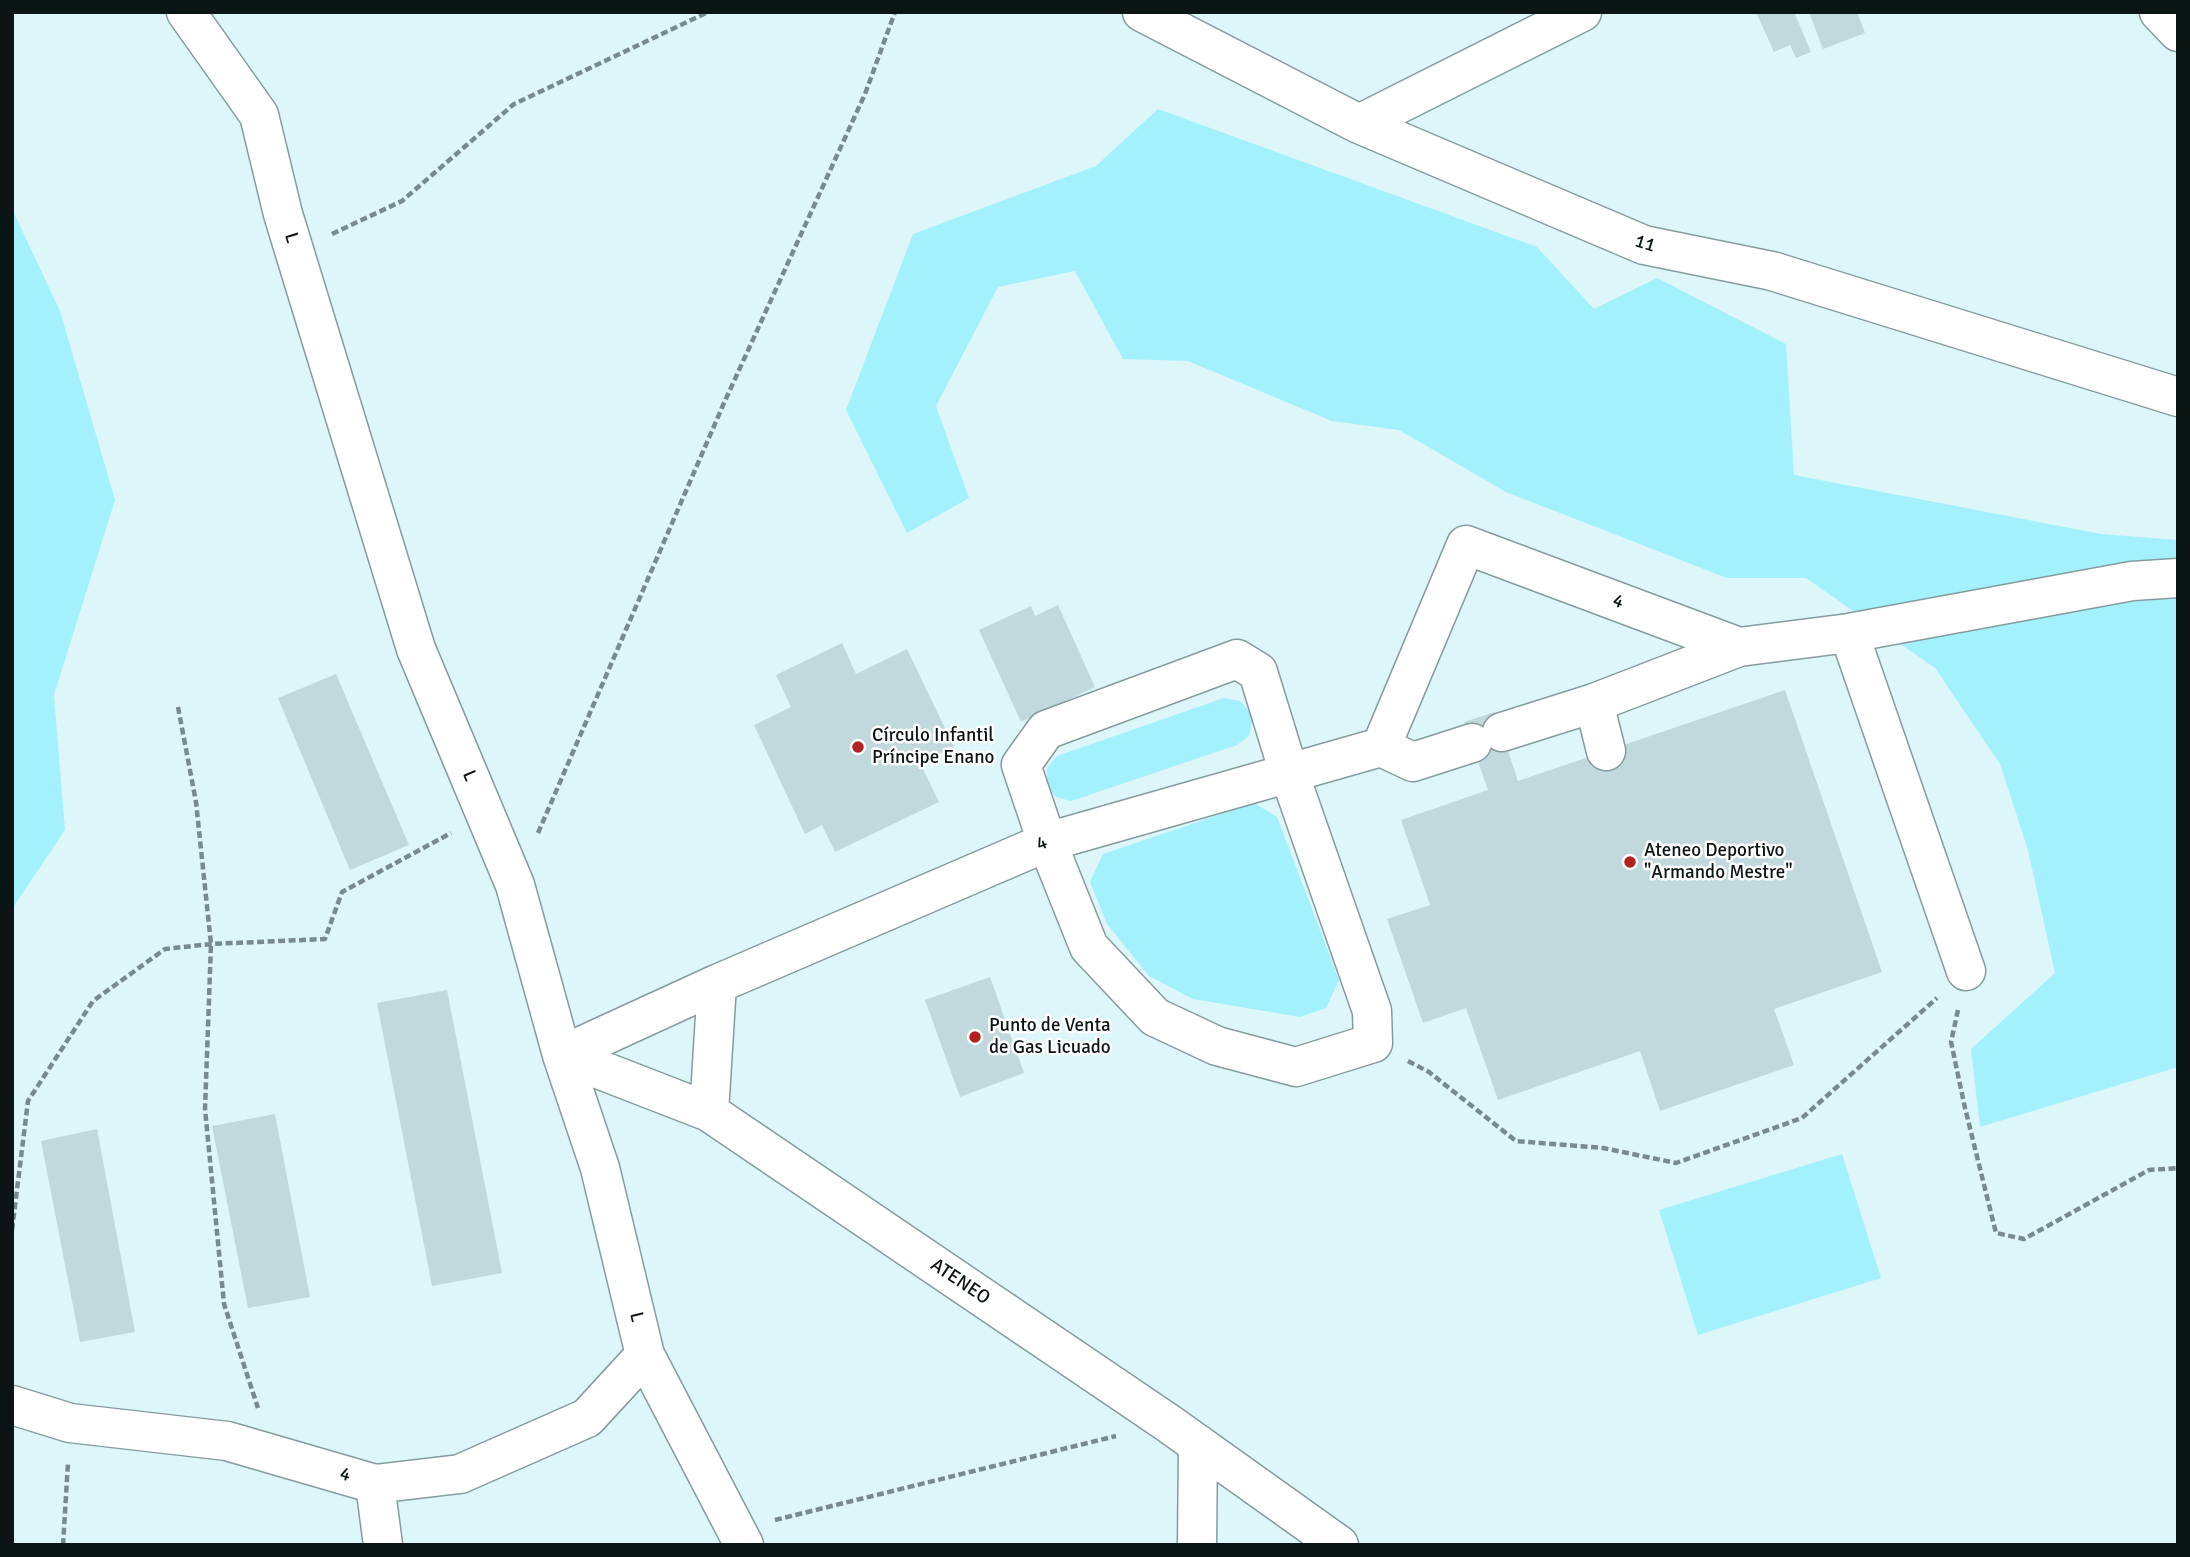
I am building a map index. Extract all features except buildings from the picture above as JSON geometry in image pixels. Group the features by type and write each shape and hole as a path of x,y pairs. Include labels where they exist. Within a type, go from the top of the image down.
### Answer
{"street":[{"name":"L","path":"186,12 259,115 283,214 416,649 515,885 562,1055 600,1168 645,1356 740,1537"},
{"name":"11","path":"1142,12 1359,124 1644,245 1772,271 2178,397"},
{"path":"1359,124 1582,12"},
{"path":"2160,12 2178,32"},
{"name":"4","path":"562,1055 717,984 1047,842 1381,747 1466,545 1739,648"},
{"path":"1381,747 1413,762 1594,703 1739,648 1849,633 2132,582 2178,578"},
{"path":"1849,633 1966,971"},
{"path":"1237,659 1258,672 1289,773 1372,1011 1373,1043 1296,1066 1217,1046 1155,1017 1088,947 1047,842 1021,765 1046,730 1237,659"},
{"path":"1594,703 1606,751"},
{"path":"709,1112 717,984"},
{"name":"ATENEO","path":"562,1055 709,1112 1183,1434 1339,1545"},
{"name":"4","path":"12,1405 70,1423 227,1441 375,1484 460,1474 587,1418 645,1356"},
{"path":"1183,1434 1196,1545"},
{"path":"375,1484 383,1545"}],"path":[{"path":"302,275 313,243 402,201 514,104 708,12"},
{"path":"515,885 724,403 866,94 895,12"},
{"path":"178,707 196,802 211,944 205,1110 224,1304 274,1455"},
{"path":"12,1230 28,1101 93,1001 165,949 211,944 325,939 342,892 439,841 484,811"},
{"path":"1373,1043 1429,1072 1516,1141 1603,1148 1676,1163 1802,1118 1966,971"},
{"path":"1966,971 1951,1042 1996,1233 2024,1239 2149,1170 2178,1168"},
{"path":"63,1545 70,1423"},
{"path":"740,1537 1183,1434"}],"shaded area":[{"path":"1158,109 1537,247 1594,309 1657,278 1786,344 1794,475 2101,534 2178,540 2178,1067 1980,1127 1971,1049 2055,973 2028,850 2000,764 1935,668 1806,578 1727,578 1506,492 1399,430 1332,421 1188,361 1123,359 1075,271 998,287 936,406 969,498 907,533 846,410 913,234 1096,166"},
{"path":"12,209 60,311 115,500 54,695 65,830 12,909"},
{"path":"1224,698 1240,701 1251,713 1249,736 1237,745 1071,801 1056,797 1047,785 1047,768 1057,756"},
{"path":"1254,803 1277,817 1339,980 1326,1008 1300,1017 1193,999 1149,976 1107,924 1090,882 1103,854"},
{"path":"1842,1154 1881,1278 1698,1335 1659,1210"}],"place":[{"name":"Círculo Infantil Príncipe Enano","path":"858,747"},
{"name":"Ateneo Deportivo \"Armando Mestre\"","path":"1630,862"},
{"name":"Punto de Venta de Gas Licuado","path":"975,1037"}]}
